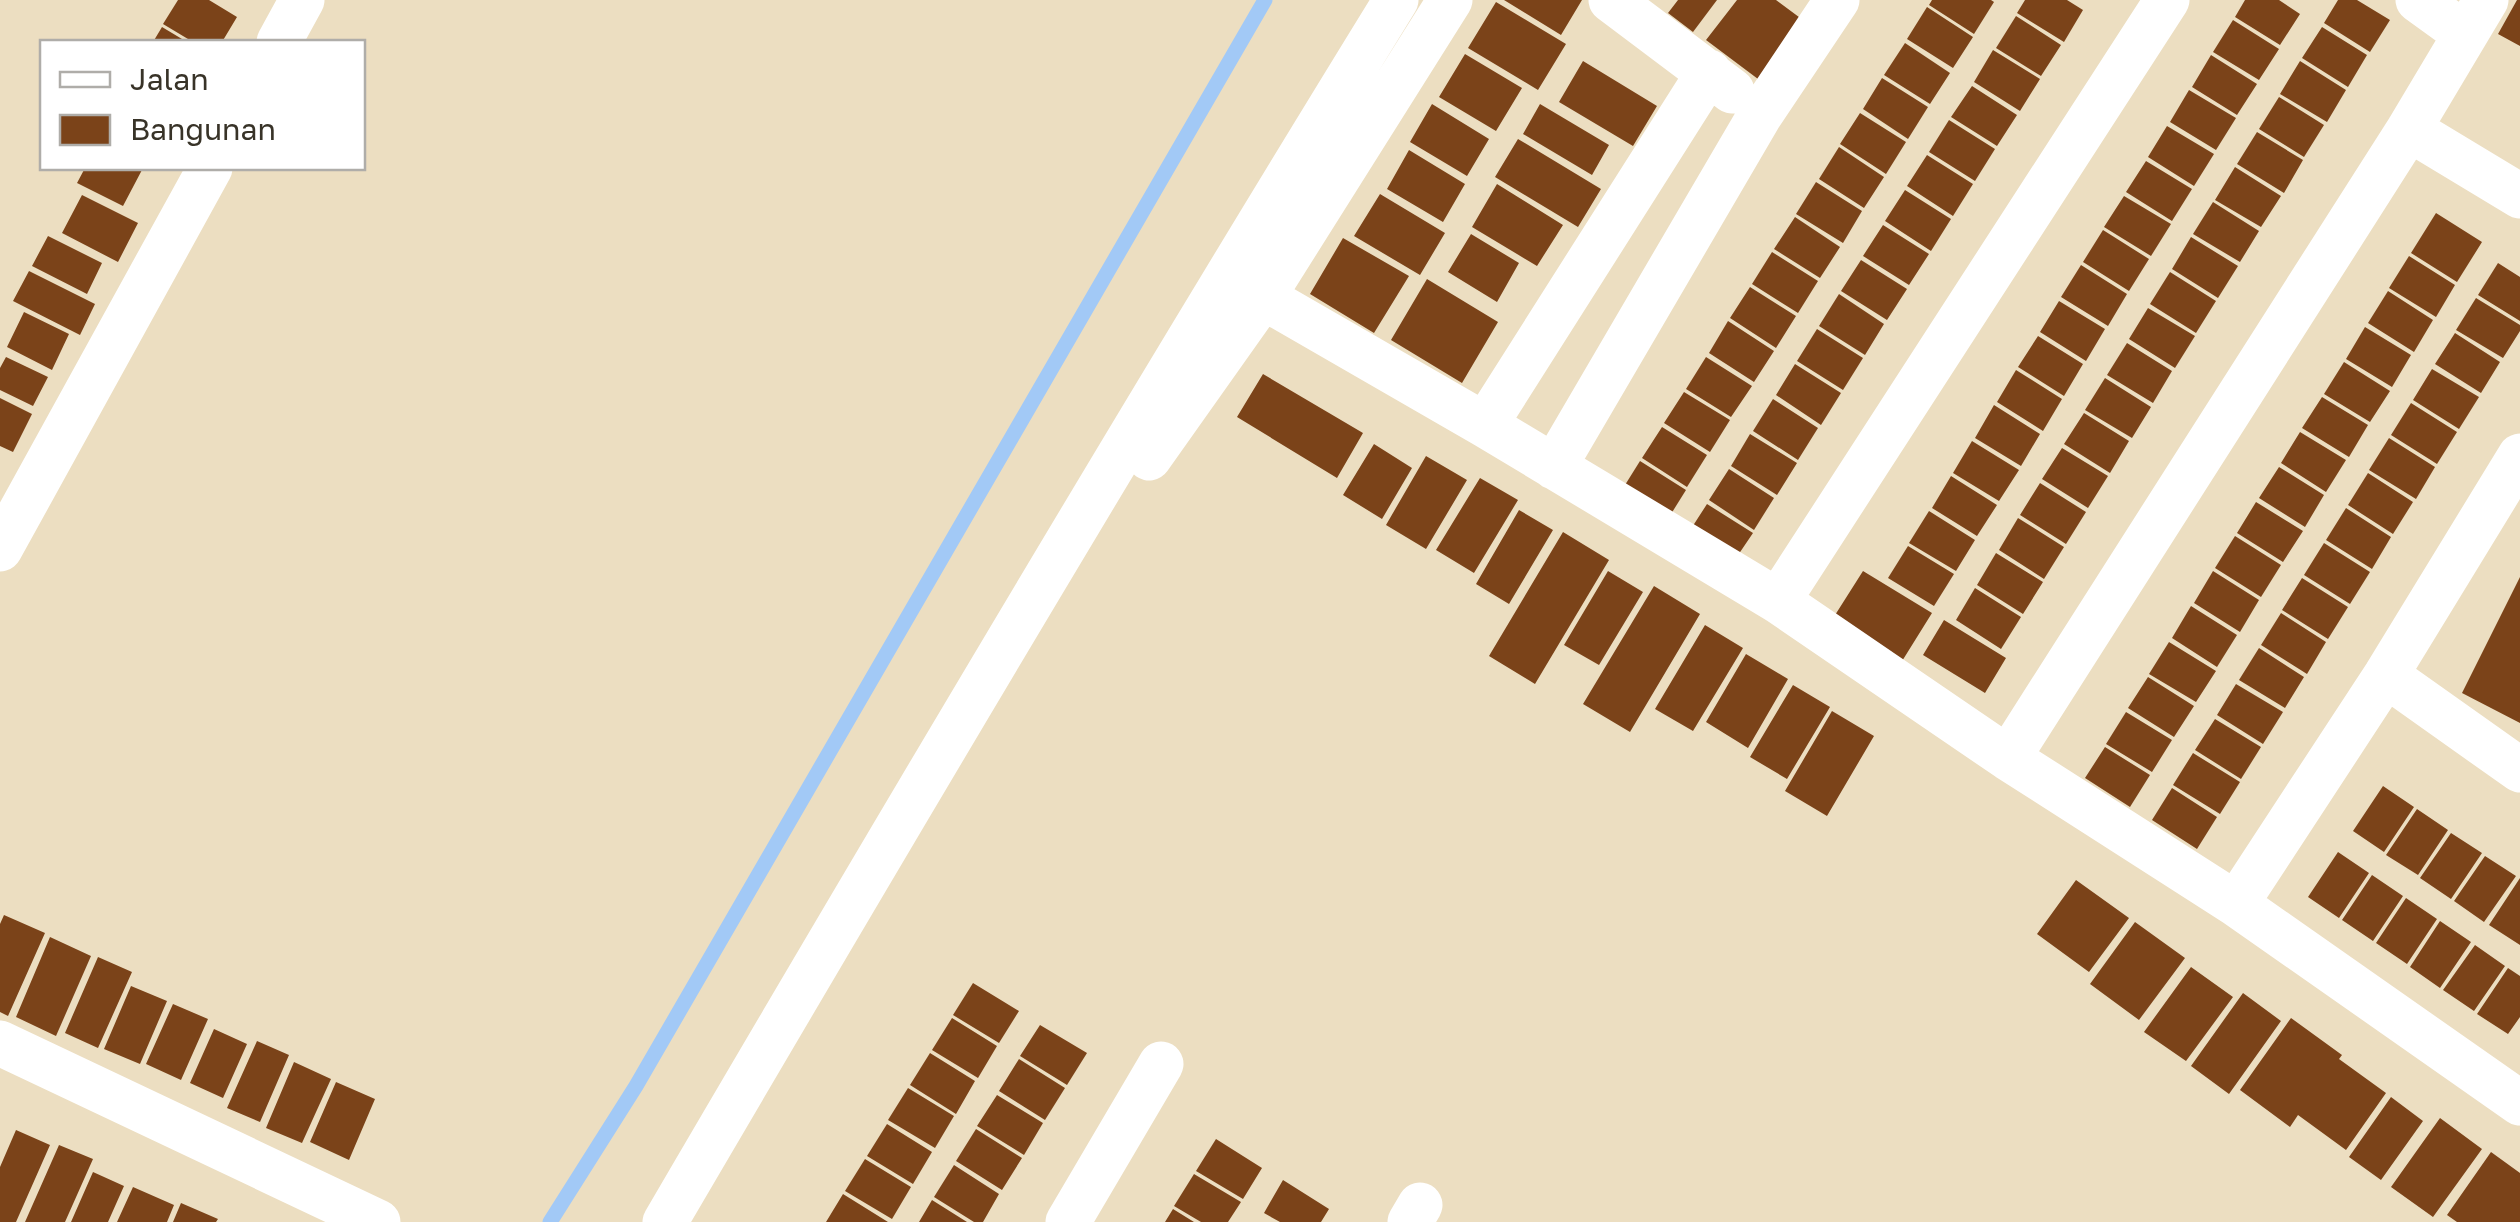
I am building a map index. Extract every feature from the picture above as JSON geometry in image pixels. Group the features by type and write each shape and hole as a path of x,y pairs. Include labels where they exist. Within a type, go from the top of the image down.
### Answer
{"street":[{"path":"280,40 302,0"},
{"path":"666,1222 910,804 1396,0"},
{"path":"1144,465 1263,297 1450,0"},
{"path":"1611,0 1760,115"},
{"path":"1554,467 1760,115 1838,0"},
{"path":"1778,601 2167,0"},
{"path":"2008,758 2476,17 2418,0"},
{"path":"1486,426 1709,72"},
{"path":"2408,129 2520,196"},
{"path":"0,549 209,170"},
{"path":"1263,297 1778,601 2008,758 2236,904 2520,1103"},
{"path":"2236,904 2386,675 2520,456"},
{"path":"2386,675 2520,770"},
{"path":"0,1043 378,1222"},
{"path":"1068,1222 1161,1064"}],"building":[{"path":"178,0 209,0 237,17 223,40 190,40 163,24"},
{"path":"1504,0 1582,0 1561,35"},
{"path":"1678,0 1717,0 1693,32 1668,13"},
{"path":"1737,0 1776,0 1807,23 1762,82 1706,40"},
{"path":"1932,0 1994,2 1974,34 1929,5"},
{"path":"2025,0 2067,0 2083,10 2064,42 2017,13"},
{"path":"2245,0 2279,0 2300,14 2280,45 2235,17"},
{"path":"2338,0 2357,0 2390,20 2370,52 2324,23"},
{"path":"2520,0 2520,46 2498,34"},
{"path":"1496,2 1566,44 1538,90 1468,48"},
{"path":"1927,7 1973,37 1953,68 1907,39"},
{"path":"2016,16 2061,45 2041,76 1996,48"},
{"path":"2233,20 2279,49 2259,80 2213,52"},
{"path":"162,27 184,40 154,40"},
{"path":"2322,27 2367,55 2348,87 2302,58"},
{"path":"1905,43 1950,73 1930,104 1884,75"},
{"path":"1993,50 2040,79 2020,111 1974,82"},
{"path":"1465,54 1522,88 1496,131 1439,97"},
{"path":"2211,55 2257,84 2237,115 2192,87"},
{"path":"1583,61 1657,106 1633,146 1559,102"},
{"path":"2300,61 2346,90 2327,122 2280,94"},
{"path":"1882,78 1928,107 1908,139 1863,109"},
{"path":"1972,86 2017,115 1997,146 1951,117"},
{"path":"2189,90 2236,118 2216,150 2170,122"},
{"path":"2279,97 2324,125 2304,157 2259,129"},
{"path":"1432,104 1489,139 1467,176 1410,142"},
{"path":"1540,104 1609,145 1592,175 1523,134"},
{"path":"1860,113 1906,142 1886,174 1840,144"},
{"path":"1949,120 1995,149 1975,181 1929,152"},
{"path":"2167,126 2214,154 2194,186 2148,157"},
{"path":"2257,132 2303,160 2284,193 2237,164"},
{"path":"1518,139 1601,189 1578,227 1495,177"},
{"path":"1839,147 1884,177 1864,208 1819,179"},
{"path":"1409,150 1465,184 1443,222 1387,189"},
{"path":"1927,155 1973,184 1953,216 1907,186"},
{"path":"2146,161 2192,189 2172,221 2126,192"},
{"path":"2235,167 2281,196 2261,227 2215,200"},
{"path":"84,170 142,170 123,206 77,183"},
{"path":"1816,182 1862,211 1843,243 1796,214"},
{"path":"1497,184 1563,225 1537,266 1472,227"},
{"path":"1905,190 1951,219 1931,251 1885,221"},
{"path":"1380,194 1445,233 1420,275 1354,236"},
{"path":"82,195 138,223 118,262 62,233"},
{"path":"2124,196 2171,224 2151,256 2104,227"},
{"path":"2213,202 2259,231 2240,262 2193,234"},
{"path":"2436,213 2482,242 2457,282 2411,253"},
{"path":"1795,217 1840,247 1820,278 1774,249"},
{"path":"1883,225 1929,254 1909,285 1863,256"},
{"path":"2103,230 2149,259 2129,291 2083,262"},
{"path":"1471,234 1519,263 1497,302 1448,272"},
{"path":"48,236 102,263 87,294 32,266"},
{"path":"2191,237 2238,266 2218,298 2172,269"},
{"path":"1343,238 1409,276 1374,333 1310,294"},
{"path":"1772,252 1818,281 1798,313 1752,284"},
{"path":"2409,256 2455,285 2436,317 2389,288"},
{"path":"1861,260 1907,289 1887,320 1841,291"},
{"path":"2498,263 2520,277 2520,321 2478,295"},
{"path":"2081,265 2127,294 2108,326 2061,297"},
{"path":"29,271 95,304 80,335 13,301"},
{"path":"2170,272 2216,301 2196,333 2150,304"},
{"path":"1427,279 1498,322 1462,383 1391,340"},
{"path":"1750,287 1796,316 1776,348 1730,318"},
{"path":"2388,291 2433,320 2414,352 2368,323"},
{"path":"1839,294 1884,324 1865,355 1819,326"},
{"path":"2476,298 2520,325 2503,358 2456,330"},
{"path":"2059,301 2105,329 2086,361 2040,332"},
{"path":"2148,308 2195,336 2175,368 2129,339"},
{"path":"24,312 69,334 52,370 7,347"},
{"path":"1728,321 1774,351 1754,382 1709,353"},
{"path":"2365,327 2411,355 2392,387 2346,359"},
{"path":"1817,329 1863,358 1843,390 1797,361"},
{"path":"2455,333 2500,362 2481,393 2435,364"},
{"path":"2038,336 2083,364 2064,396 2018,367"},
{"path":"2127,343 2172,371 2153,403 2107,375"},
{"path":"6,357 48,377 33,406 0,390 0,368"},
{"path":"1706,357 1752,386 1731,417 1686,389"},
{"path":"2344,362 2390,391 2370,422 2324,394"},
{"path":"1795,364 1841,393 1821,425 1776,395"},
{"path":"2432,369 2479,397 2459,429 2413,400"},
{"path":"2016,370 2062,399 2043,431 1997,402"},
{"path":"1263,374 1363,433 1337,478 1237,417"},
{"path":"2105,378 2151,407 2132,438 2085,410"},
{"path":"1684,392 1730,420 1710,452 1664,423"},
{"path":"2322,397 2368,425 2349,457 2302,428"},
{"path":"0,398 32,414 13,452 0,446"},
{"path":"1773,399 1818,428 1798,460 1753,431"},
{"path":"2411,403 2457,432 2437,464 2391,435"},
{"path":"1994,405 2040,434 2021,466 1975,438"},
{"path":"2084,413 2129,441 2110,473 2064,444"},
{"path":"1662,427 1707,455 1687,487 1642,458"},
{"path":"2300,432 2346,460 2326,492 2281,463"},
{"path":"1750,434 1797,463 1777,495 1731,466"},
{"path":"2389,438 2435,467 2416,499 2369,470"},
{"path":"1972,441 2019,470 1999,501 1953,473"},
{"path":"1374,444 1412,468 1382,519 1343,495"},
{"path":"2062,448 2108,476 2088,508 2042,479"},
{"path":"1426,456 1467,480 1426,549 1386,525"},
{"path":"1640,461 1686,490 1666,522 1620,493"},
{"path":"2279,467 2324,495 2305,527 2259,498"},
{"path":"1729,469 1774,498 1754,530 1709,500"},
{"path":"2368,473 2413,502 2393,534 2348,505"},
{"path":"1951,476 1997,505 1977,536 1932,508"},
{"path":"1480,478 1518,500 1474,573 1436,550"},
{"path":"2040,483 2086,512 2066,544 2020,515"},
{"path":"2256,502 2303,531 2283,562 2237,533"},
{"path":"1707,504 1753,533 1732,564 1687,535"},
{"path":"2346,508 2391,537 2372,569 2326,540"},
{"path":"1519,510 1553,530 1509,604 1476,584"},
{"path":"1929,511 1975,540 1956,571 1909,543"},
{"path":"2018,518 2064,547 2044,579 1999,550"},
{"path":"1563,532 1609,560 1535,684 1489,656"},
{"path":"2235,536 2281,565 2261,597 2215,568"},
{"path":"2324,543 2370,572 2350,604 2304,575"},
{"path":"1908,546 1954,574 1934,606 1888,578"},
{"path":"1996,553 2043,582 2023,614 1977,585"},
{"path":"1608,571 1643,592 1599,665 1564,645"},
{"path":"1863,571 1932,613 1899,666 1830,623"},
{"path":"2213,571 2259,600 2240,632 2194,603"},
{"path":"2520,577 2520,723 2462,693"},
{"path":"2302,578 2348,607 2328,639 2282,610"},
{"path":"1654,586 1700,614 1630,732 1583,704"},
{"path":"1975,588 2021,617 2001,649 1956,620"},
{"path":"2191,606 2237,635 2217,667 2172,638"},
{"path":"2281,613 2326,642 2307,674 2261,645"},
{"path":"1944,620 2006,658 1985,693 1923,655"},
{"path":"1705,625 1743,648 1693,731 1655,709"},
{"path":"2169,642 2216,671 2196,702 2149,674"},
{"path":"2259,648 2304,677 2285,708 2239,680"},
{"path":"1746,654 1788,679 1748,748 1706,722"},
{"path":"2148,677 2194,706 2174,737 2128,708"},
{"path":"2236,684 2283,712 2263,744 2217,715"},
{"path":"1793,685 1830,707 1787,779 1750,757"},
{"path":"1832,711 1874,736 1827,816 1785,791"},
{"path":"2126,712 2172,740 2152,772 2106,744"},
{"path":"2215,719 2261,747 2241,779 2195,750"},
{"path":"2105,747 2150,775 2130,807 2085,778"},
{"path":"2193,753 2240,782 2220,814 2173,785"},
{"path":"2383,786 2414,807 2384,852 2353,831"},
{"path":"2172,788 2217,817 2197,849 2152,820"},
{"path":"2417,809 2448,830 2418,875 2386,855"},
{"path":"2451,833 2482,853 2451,899 2420,878"},
{"path":"2338,852 2369,873 2339,918 2308,897"},
{"path":"2485,856 2516,876 2484,922 2454,901"},
{"path":"2372,875 2403,896 2373,941 2342,920"},
{"path":"2520,878 2520,945 2489,925"},
{"path":"2076,880 2129,918 2089,972 2037,934"},
{"path":"2406,898 2437,919 2407,964 2376,943"},
{"path":"4,915 45,933 8,1016 0,1012 0,924"},
{"path":"2440,921 2471,942 2440,988 2410,967"},
{"path":"2135,922 2185,958 2139,1020 2090,984"},
{"path":"50,937 91,956 56,1036 16,1017"},
{"path":"2475,945 2505,966 2474,1011 2443,990"},
{"path":"98,957 132,972 98,1048 65,1033"},
{"path":"2191,967 2233,997 2186,1061 2144,1032"},
{"path":"2508,968 2520,976 2520,1017 2508,1034 2477,1014"},
{"path":"973,983 1019,1011 999,1043 953,1015"},
{"path":"131,986 167,1001 140,1064 104,1049"},
{"path":"2243,993 2281,1021 2229,1094 2191,1066"},
{"path":"173,1004 208,1019 181,1080 146,1064"},
{"path":"952,1018 997,1046 978,1078 932,1050"},
{"path":"2291,1018 2386,1093 2346,1150 2298,1115 2290,1127 2240,1090"},
{"path":"1040,1025 1087,1053 1067,1085 1020,1056"},
{"path":"214,1029 247,1044 223,1098 190,1083"},
{"path":"257,1041 289,1055 260,1122 227,1108"},
{"path":"930,1053 975,1081 956,1114 910,1085"},
{"path":"1019,1059 1065,1088 1045,1120 999,1091"},
{"path":"294,1062 331,1079 302,1143 266,1128"},
{"path":"336,1082 375,1099 349,1160 310,1142"},
{"path":"908,1088 954,1116 935,1148 888,1120"},
{"path":"997,1095 1043,1123 1024,1155 977,1126"},
{"path":"2391,1097 2423,1121 2381,1180 2349,1157"},
{"path":"2440,1118 2482,1149 2433,1217 2391,1187"},
{"path":"887,1124 932,1152 913,1184 867,1156"},
{"path":"976,1129 1022,1158 1002,1190 956,1161"},
{"path":"16,1130 50,1145 16,1222 0,1222 0,1167"},
{"path":"1216,1139 1262,1168 1243,1199 1196,1171"},
{"path":"59,1145 93,1159 65,1222 25,1222"},
{"path":"2491,1152 2520,1173 2520,1222 2457,1222 2447,1215"},
{"path":"865,1159 911,1187 892,1219 845,1191"},
{"path":"954,1165 999,1194 983,1222 974,1222 934,1197"},
{"path":"93,1172 124,1186 108,1222 71,1222"},
{"path":"1194,1174 1241,1202 1228,1222 1201,1222 1174,1206"},
{"path":"1283,1180 1329,1209 1321,1222 1280,1222 1264,1213"},
{"path":"133,1187 174,1205 167,1222 117,1222"},
{"path":"843,1194 888,1222 826,1222"},
{"path":"932,1200 967,1222 919,1222"},
{"path":"181,1203 218,1219 173,1222"},
{"path":"1173,1209 1194,1222 1165,1222"}],"waterway":[{"path":"550,1222 636,1086 1265,0"}]}
